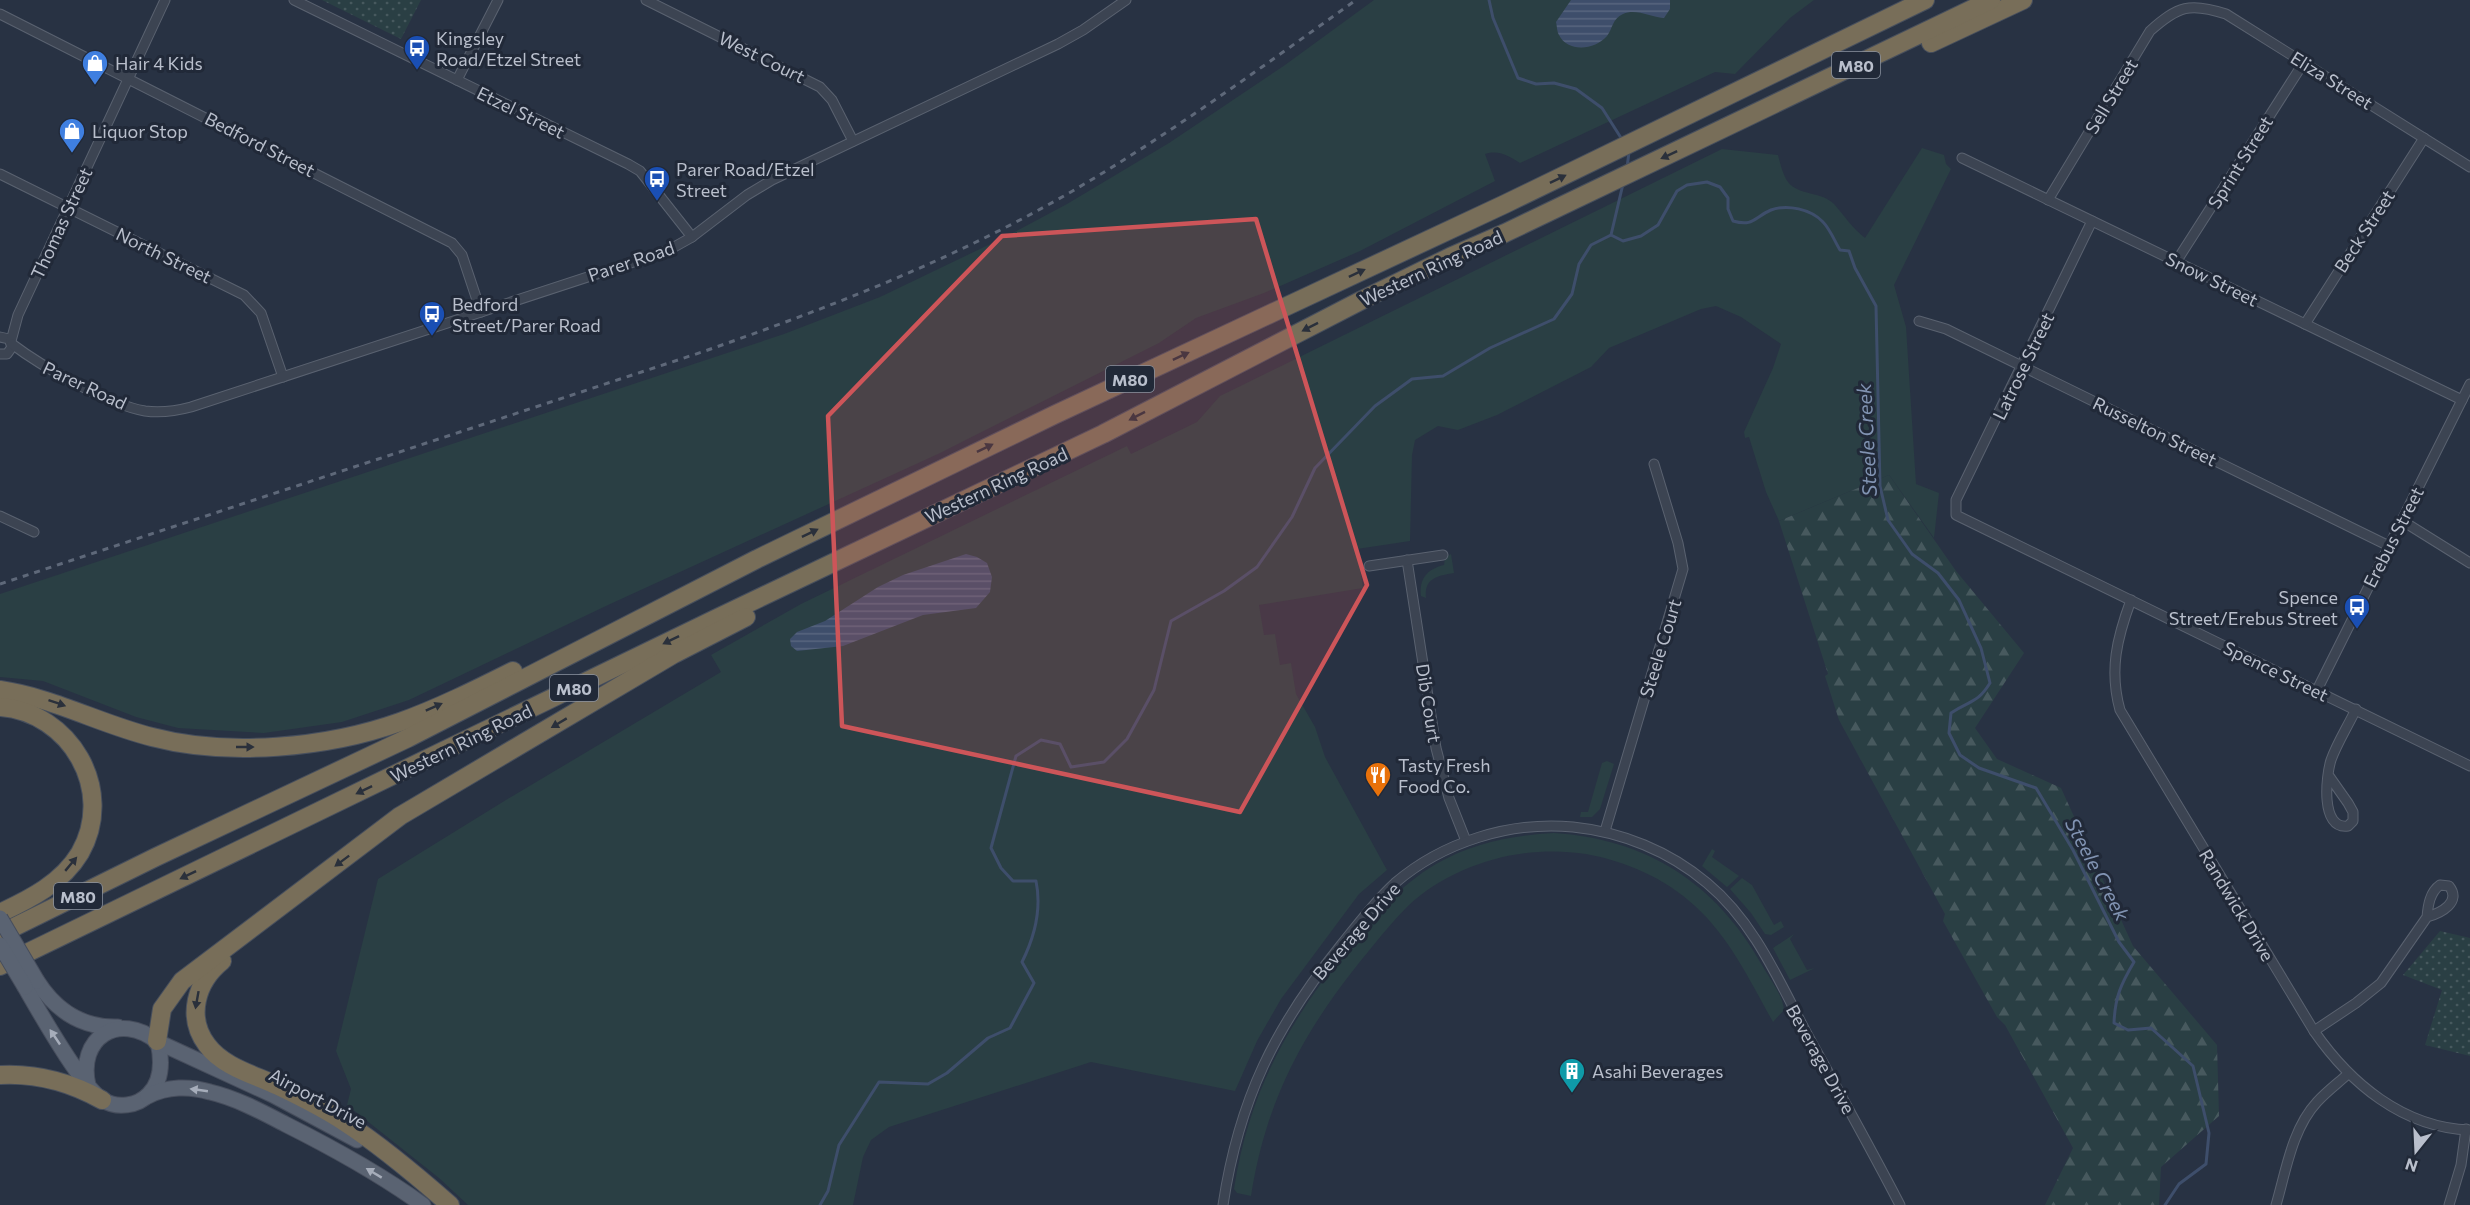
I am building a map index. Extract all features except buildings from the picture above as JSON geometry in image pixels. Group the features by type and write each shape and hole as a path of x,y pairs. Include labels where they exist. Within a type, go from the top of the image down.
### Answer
{"highway":[{"path":"1721,99 1903,0"},
{"name":"Western Ring Road","path":"0,934 419,732 757,559 1054,415 1505,204 1925,0"},
{"name":"Western Ring Road","path":"0,966 1103,434 1450,256 1505,233 1991,0"},
{"path":"1721,130 1880,66 2023,0"},
{"path":"157,1041 162,1009 182,981 400,816 674,654 1103,434"},
{"path":"0,690 38,697 91,715 123,729 190,744 253,747 313,742 369,732 401,722 494,680 675,591 757,559"},
{"path":"0,706 21,710 39,717 70,742 83,762 88,777 93,810 88,833 72,864 48,888 0,913"},
{"path":"310,885 208,975 197,997 195,1009 199,1030 208,1047 221,1059 345,1123 406,1166 450,1205"},
{"path":"0,1075 18,1074 51,1079 76,1087 102,1100"}],"main road":[{"path":"0,918 50,1030 88,1085 102,1100 128,1105 158,1091 176,1088 199,1089 228,1098 267,1115 343,1155 423,1205"},
{"path":"0,945 31,984 73,1017 90,1024 140,1031 157,1041 161,1058 159,1079 147,1096"},
{"path":"88,1085 87,1069 92,1049 106,1032 118,1027"},
{"name":"Airport Drive","path":"157,1041 324,1121 400,1168 450,1205"}],"street":[{"name":"Thomas Street","path":"3,356 11,350 6,339 165,0"},
{"name":"Etzel Street","path":"294,0 640,171 692,237"},
{"path":"457,80 498,0"},
{"name":"West Court","path":"646,0 820,87 832,100 853,141"},
{"name":"Parer Road","path":"6,339 33,360 121,403 155,411 178,411 667,251 692,237 764,184 1072,37 1125,0"},
{"name":"Eliza Street","path":"2188,6 2205,7 2226,14 2470,167"},
{"name":"Sell Street","path":"2048,200 2150,31 2168,14 2188,6"},
{"name":"Bedford Street","path":"0,15 129,78 452,243 462,255 481,312"},
{"name":"Sprint Street","path":"2176,262 2304,62"},
{"name":"Beck Street","path":"2305,324 2424,138"},
{"name":"Snow Street","path":"1962,158 2462,400"},
{"name":"North Street","path":"0,174 251,299 266,323 284,377"},
{"name":"Latrose Street","path":"1955,511 1956,500 2092,221"},
{"name":"Russelton Street","path":"1919,321 1946,329 2389,546"},
{"name":"Parer Road","path":"3,356 33,360"},
{"name":"Erebus Street","path":"2317,690 2470,384"},
{"name":"Steele Court","path":"1605,831 1683,569 1678,543 1654,464"},
{"name":"Spence Street","path":"1955,511 1959,518 2470,766"},
{"path":"0,516 34,532"},
{"path":"2402,520 2470,563"},
{"path":"1369,566 1443,555"},
{"name":"Dib Court","path":"1407,560 1436,748 1449,798 1466,841"},
{"name":"Randwick Drive","path":"2131,600 2119,634 2114,659 2114,683 2120,710 2314,1031 2330,1055 2348,1074 2376,1097 2404,1113 2439,1125 2468,1130"},
{"path":"2329,776 2353,812 2353,821 2348,826 2344,827 2334,822 2329,814 2326,799 2329,767 2356,710"},
{"name":"Beverage Drive","path":"1224,1205 1231,1160 1248,1099 1273,1042 1297,1002 1363,918 1396,883 1418,866 1466,841 1489,834 1537,826 1559,825 1605,831 1650,847 1688,868 1727,901 1760,946 1900,1205"},
{"path":"2314,1031 2381,983 2427,917"},
{"path":"2276,1205 2295,1140 2304,1119 2317,1102 2348,1074"},
{"path":"2449,1205 2457,1187 2468,1130"}],"highlighted area":[{"path":"1256,219 1367,585 1240,812 842,726 828,416 1002,236"}],"green space":[{"path":"322,0 421,0 401,39"},
{"path":"1374,0 1814,0 1790,18 1735,74 1715,72 1520,163 1503,154 1485,154 1495,181 1360,251 1264,293 1196,318 1159,343 938,454 608,605 409,700 342,722 264,733 178,728 136,717 43,681 0,677 0,594 784,334 880,297 1009,235 1067,204 1169,143 1285,65"},
{"path":"1922,148 1944,155 1946,164 1951,169 1894,285 1906,327 1916,484 1939,493 1934,538 1889,475 1779,521 1766,492 1749,437 1745,438 1744,432 1773,368 1781,344 1741,317 1716,306 1701,309 1609,348 1591,367 1497,415 1458,430 1438,426 1415,440 1412,455 1410,541 1357,549 1363,588 1259,605 1264,635 1275,634 1280,665 1291,663 1296,694 1315,727 1325,757 1387,870 1359,894 1281,999 1257,1041 1235,1091 1091,1062 889,1127 871,1140 863,1157 853,1205 468,1205 439,1178 347,1105 351,1089 336,1051 378,879 721,672 711,655 801,604 1127,446 1131,454 1197,422 1220,396 1722,149 1778,155 1788,182 1798,190 1829,200 1865,238"},
{"path":"1889,475 1956,571 2024,653 1975,728 1997,759 2061,788 2133,946 2217,1045 2219,1116 2161,1167 2159,1205 2045,1205 2073,1148 2005,1025 1997,1017 1943,921 1945,914 1839,720 1825,676 1828,674 1779,521"},
{"path":"1451,554 1454,573 1433,579 1427,586 1426,598 1421,596 1421,585 1425,576 1433,569 1444,565 1445,558"},
{"path":"1607,761 1614,764 1600,809 1592,817 1580,817 1581,812 1588,812 1602,763"},
{"path":"1554,833 1588,837 1619,845 1649,856 1676,870 1723,911 1744,936 1778,993 1784,1010 1773,1022 1719,932 1695,906 1658,879 1630,866 1586,854 1539,852 1491,860 1447,878 1408,906 1335,994 1301,1048 1275,1103 1257,1163 1251,1196 1237,1193 1234,1189 1250,1121 1274,1061 1306,1005 1367,925 1410,882 1450,857 1493,841"},
{"path":"1712,849 1715,851 1712,857 1739,876 1727,887 1702,866"},
{"path":"1742,878 1752,885 1774,925 1781,921 1784,927 1771,935 1765,934 1751,913 1730,889"},
{"path":"2440,931 2470,938 2470,1056 2425,1045 2442,990 2403,975"},
{"path":"1794,934 1790,939 1807,970 1815,968 1790,980 1773,948"}],"water":[{"path":"1571,0 1670,0 1670,9 1664,18 1638,12 1623,14 1617,18 1602,41 1582,48 1569,45 1558,34 1556,22"},
{"path":"966,554 987,563 992,577 990,592 976,608 923,615 843,646 797,651 791,646 790,639 797,632 825,621 878,587 903,575"}],"waterway":[{"name":"Steele Creek","path":"1489,0 1493,18 1518,78 1536,84 1554,83 1576,89 1602,108 1623,141"},
{"name":"Steele Creek","path":"1627,168 1629,152"},
{"name":"Steele Creek","path":"1623,184 1611,235 1623,241 1641,236 1658,225 1677,191 1687,185 1707,182 1720,187 1728,198 1728,209 1733,221 1750,222 1777,208 1799,209 1823,222 1840,250 1849,251 1855,268 1876,306 1880,486 1888,520 1912,554 1938,573 1959,600 1981,648 1990,683 1977,698 1951,713 1949,733 1960,755 1979,768 2036,788 2073,850 2119,942 2134,962 2120,991 2114,1023 2128,1030 2151,1028 2193,1066 2209,1133 2206,1164 2179,1184 2165,1205"},
{"name":"Steele Creek","path":"820,1205 828,1191 839,1145 879,1082 928,1084 947,1073 988,1038 1010,1028 1034,983 1022,962 1031,942 1038,913 1036,881 1013,881 1001,868 991,848 1016,756 1041,740 1060,744 1071,767 1104,762 1127,739 1154,690 1171,621 1224,591 1257,567 1292,517 1315,468 1375,406 1412,379 1443,376 1490,348 1554,319 1572,294 1579,264 1591,245 1611,235"}],"railway":[{"path":"0,584 702,352 889,281 980,240 1106,171 1215,100 1356,0"}],"place":[{"name":"Kingsley Road/Etzel Street","path":"417,71"},
{"name":"Hair 4 Kids","path":"95,86"},
{"name":"Liquor Stop","path":"72,154"},
{"name":"Parer Road/Etzel Street","path":"657,202"},
{"name":"Bedford Street/Parer Road","path":"432,337"},
{"name":"Spence Street/Erebus Street","path":"2357,630"},
{"name":"Tasty Fresh Food Co.","path":"1378,798"},
{"name":"Asahi Beverages","path":"1572,1094"}]}
